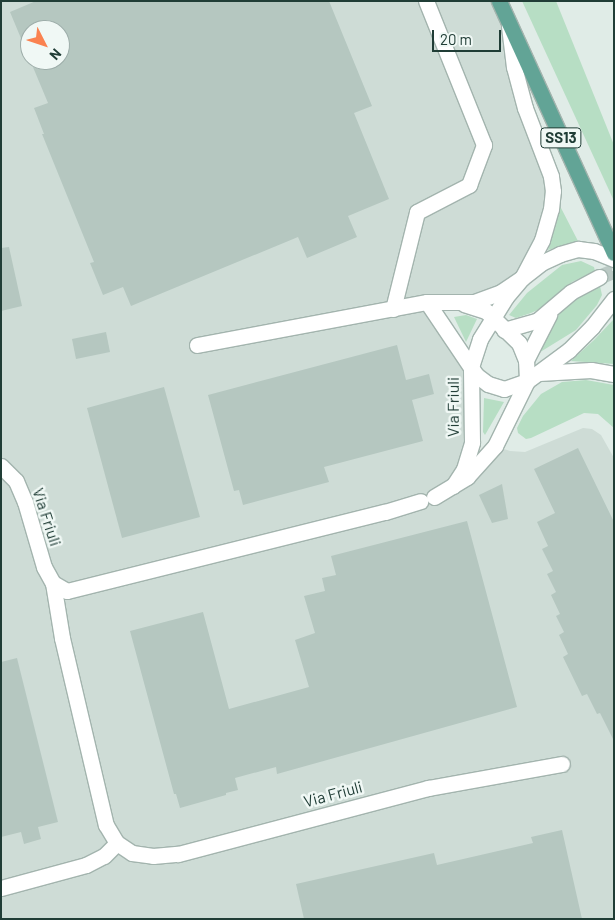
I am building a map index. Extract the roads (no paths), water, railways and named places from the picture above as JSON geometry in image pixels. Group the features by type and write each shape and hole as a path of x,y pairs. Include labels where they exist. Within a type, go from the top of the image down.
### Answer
{"main road":[{"name":"Via Friuli","path":"500,1 614,253"}],"street":[{"path":"393,309 418,212 469,185 484,145 426,1"},
{"name":"Via Friuli","path":"509,22 514,67 525,108 551,176 553,191 551,209 542,240 522,278"},
{"name":"Via Friuli","path":"453,486 464,469 471,448 471,368 480,339 506,297 522,278 541,263 560,254 578,249 594,251 614,259"},
{"path":"504,330 532,323 550,311 572,292 599,277"},
{"path":"458,303 488,298 522,278"},
{"name":"Via Friuli","path":"53,583 67,591 87,587 385,512 427,499 453,486 467,478 495,446 532,377 581,339 614,299"},
{"path":"427,302 471,368 482,380 494,387 504,389 532,377 591,370 614,374"},
{"path":"197,345 427,302 458,303 480,308 519,343 532,377"},
{"path":"526,360 550,311"},
{"name":"Via Friuli","path":"1,466 16,481 25,502 44,567 53,583 62,638 106,825 117,843 132,853 154,856 178,854 428,788 562,764"},
{"path":"1,888 86,866 104,856 117,843"}],"tunnel":[{"path":"599,277 614,271"}]}
